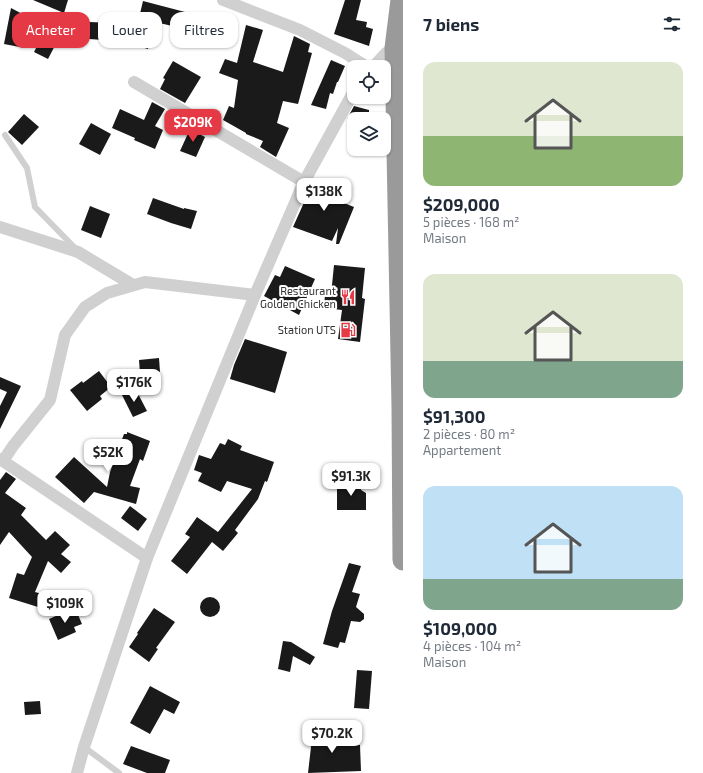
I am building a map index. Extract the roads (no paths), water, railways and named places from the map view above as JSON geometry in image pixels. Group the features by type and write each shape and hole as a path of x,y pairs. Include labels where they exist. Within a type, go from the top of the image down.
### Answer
{"highway":[{"path":"401,0 395,48 400,113 403,560"}],"street":[{"path":"222,0 300,30 356,60"},
{"path":"380,60 386,53 395,48"},
{"path":"134,82 304,182"},
{"path":"77,773 84,747 148,558 255,295 304,182 347,104"},
{"path":"0,227 78,252 133,285"},
{"path":"148,558 1,460 50,400 65,335 85,307 107,292 145,282 255,295"}],"lane":[{"path":"5,135 26,168 35,207 78,252"},
{"path":"84,747 119,773"}],"place":[{"name":"Restaurant Golden Chicken","path":"348,297"},
{"name":"Station UTS","path":"348,330"}]}
